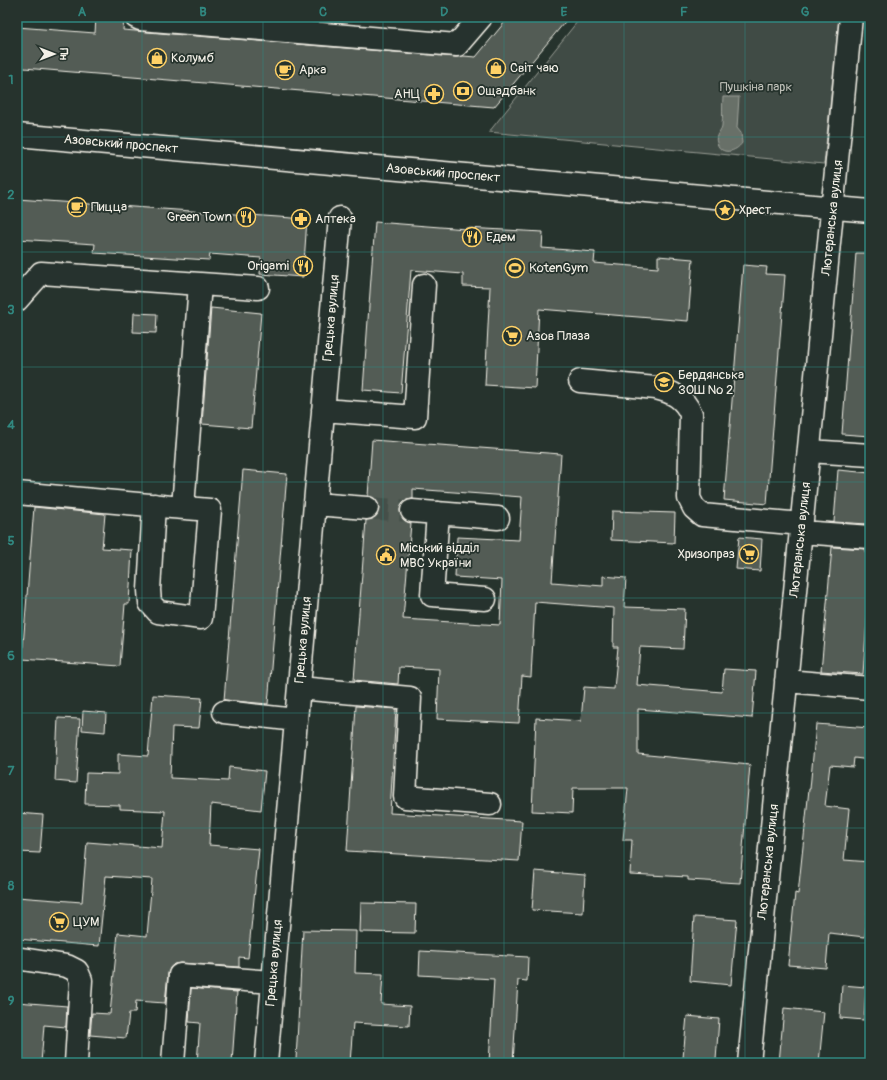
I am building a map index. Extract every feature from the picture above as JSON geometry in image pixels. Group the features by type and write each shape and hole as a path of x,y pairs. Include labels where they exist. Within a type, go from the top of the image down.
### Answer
{"street":[{"path":"136,17 140,19 219,21 457,45 482,17"},
{"name":"Лютеранська вулиця","path":"749,1063 851,17"},
{"name":"Азовський проспект","path":"17,135 870,211"},
{"name":"Грецька вулиця","path":"266,1063 340,218"},
{"path":"17,300 41,273 258,288"},
{"path":"183,507 200,284"},
{"path":"323,410 415,417 424,285"},
{"path":"580,381 656,388 668,391 687,404 691,414 689,498 694,508 702,515 870,537"},
{"path":"809,451 870,456"},
{"path":"17,494 183,507 210,510 201,618 158,612 150,603 149,590 154,505"},
{"path":"315,504 367,508"},
{"path":"412,511 498,518"},
{"path":"438,513 432,595 485,599"},
{"path":"786,682 870,688"},
{"path":"299,688 410,698 404,797 490,804"},
{"path":"224,712 296,720"},
{"path":"22,959 67,966 77,971 81,980 76,1063"},
{"path":"174,1063 180,976 273,982"}],"green space":[{"name":"Пушкіна парк","path":"581,17 839,17 824,164 489,132"}],"shaded area":[{"path":"723,97 739,97 737,128 741,133 742,143 736,149 729,151 722,150 716,140 722,126"}],"building":[{"path":"96,17 124,17 123,30 456,57 476,57 509,17 569,17 494,107 24,68 17,66 17,27 95,33"},
{"path":"17,199 307,219 303,277 260,274 261,258 210,254 209,260 94,253 95,244 17,239"},
{"path":"375,222 466,229 543,232 542,248 595,252 594,263 658,268 658,256 693,259 688,321 539,309 535,388 485,385 490,287 463,286 463,274 411,270 401,393 363,390"},
{"path":"856,253 870,253 870,436 842,434"},
{"path":"743,265 767,267 766,274 785,275 767,504 724,500"},
{"path":"211,308 261,313 251,428 202,424"},
{"path":"134,313 157,314 156,333 133,332"},
{"path":"372,440 561,454 552,582 603,586 603,576 626,578 624,607 685,609 683,649 640,647 637,685 722,692 724,669 756,671 752,718 638,709 638,754 750,765 740,883 688,880 688,877 630,874 632,840 623,840 628,788 573,788 572,813 532,811 536,718 581,721 584,687 614,689 618,647 613,647 614,608 535,602 531,677 522,676 519,723 437,719 439,669 399,667 398,684 354,680 366,520 373,519 377,515 379,509 378,502 374,498 368,496","holes":["413,489 522,497 519,540 457,537 455,577 502,580 500,625 403,619 411,523 405,521 401,517 400,510 402,504 406,500 413,499"]},
{"path":"243,470 287,474 268,704 224,700"},
{"path":"838,470 870,473 870,514 868,524 834,522"},
{"path":"34,507 105,514 102,548 132,550 129,604 125,604 120,666 22,659"},
{"path":"612,511 675,513 674,543 611,540"},
{"name":"Хризопраз","path":"739,537 762,539 760,571 736,569"},
{"path":"832,547 866,549 866,554 870,555 870,580 863,674 821,671"},
{"path":"153,695 202,698 199,728 172,727 170,778 228,781 229,767 265,771 261,810 211,804 209,845 259,849 248,958 239,957 239,967 181,963 174,964 170,968 168,974 165,1003 136,1001 135,1013 129,1013 126,1038 90,1035 92,1013 110,1014 118,933 147,936 152,879 106,876 99,946 17,939 17,897 82,902 87,842 162,848 165,811 120,809 120,805 85,804 86,773 118,774 118,754 148,756"},
{"path":"356,706 396,709 390,813 522,821 519,861 347,851"},
{"path":"83,711 106,713 105,732 82,730"},
{"path":"58,718 80,719 76,783 55,781"},
{"path":"816,724 870,728 870,760 854,758 853,767 830,765 825,806 849,809 844,860 870,862 870,882 865,937 829,933 826,968 788,965 795,893 798,894"},
{"path":"17,813 43,815 40,853 17,852"},
{"path":"535,871 585,875 583,913 532,910"},
{"path":"361,903 416,904 415,933 360,932"},
{"path":"694,917 737,920 731,985 690,981"},
{"path":"303,930 356,931 355,973 383,974 381,1004 410,1006 409,1026 353,1023 350,1063 296,1060"},
{"path":"420,951 528,957 527,981 518,980 513,1063 489,1063 494,979 419,975"},
{"path":"842,985 866,987 864,1020 840,1018"},
{"path":"191,988 237,992 232,1063 197,1063 200,1023 189,1022"},
{"path":"17,1002 67,1006 66,1027 44,1025 41,1063 17,1063"},
{"path":"784,1008 824,1012 819,1063 779,1063"},
{"path":"687,1016 719,1019 716,1060 683,1058"}],"tunnel":[{"path":"367,508 412,511"}],"place":[{"name":"Колумб","path":"157,58"},
{"name":"Світ чаю","path":"496,68"},
{"name":"Арка","path":"285,70"},
{"name":"Ощадбанк","path":"463,91"},
{"name":"АНЦ","path":"434,94"},
{"name":"Пицца","path":"77,207"},
{"name":"Хрест","path":"725,210"},
{"name":"Green Town","path":"246,217"},
{"name":"Аптека","path":"301,219"},
{"name":"Едем","path":"472,237"},
{"name":"Origami","path":"303,266"},
{"name":"KotenGym","path":"515,268"},
{"name":"Азов Плаза","path":"512,336"},
{"name":"Бердянська ЗОШ № 2","path":"664,382"},
{"name":"Хризопраз","path":"749,554"},
{"name":"Міський відділ МВС України","path":"386,555"},
{"name":"ЦУМ","path":"59,922"}]}
